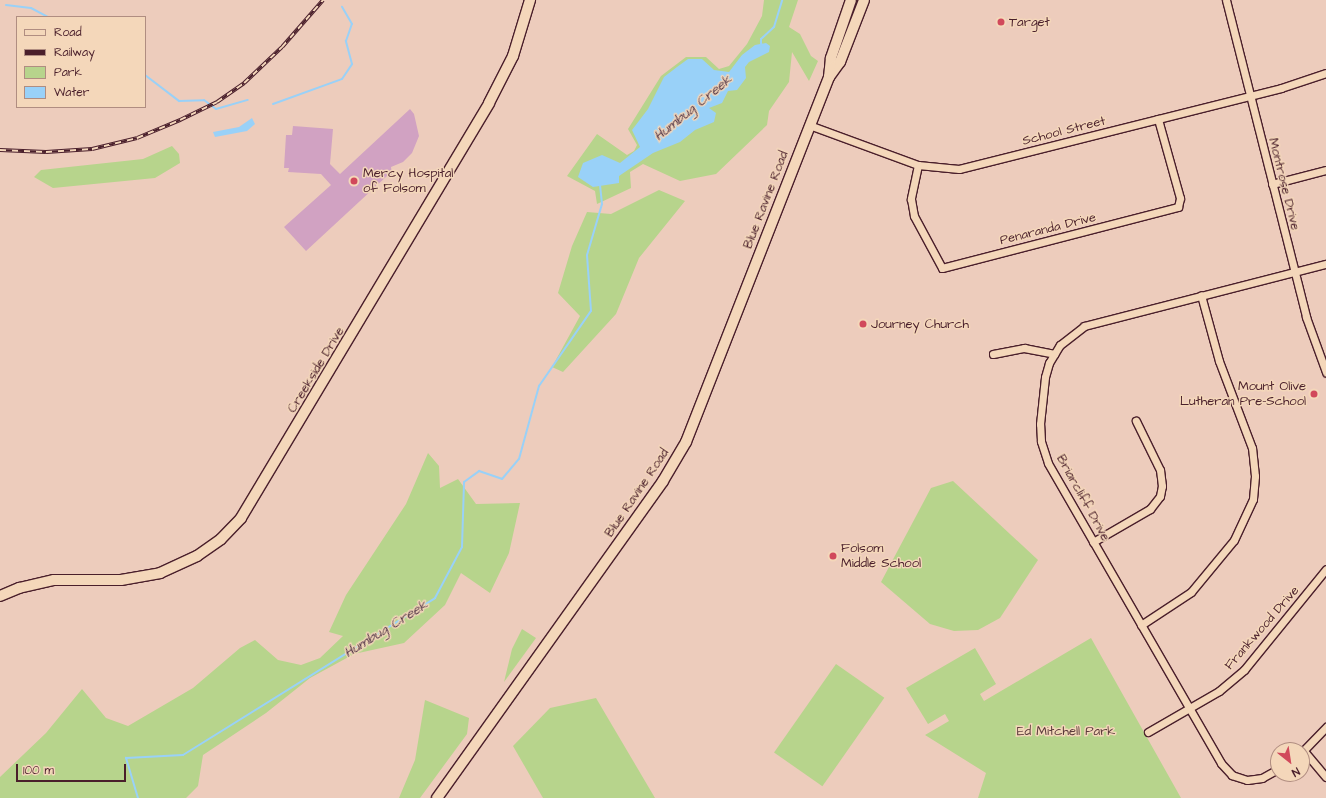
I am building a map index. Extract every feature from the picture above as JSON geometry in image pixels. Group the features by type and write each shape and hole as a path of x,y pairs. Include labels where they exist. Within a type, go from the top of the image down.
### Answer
{"main road":[{"name":"Creekside Drive","path":"0,596 19,588 54,580 121,580 160,573 197,556 233,527 257,494 489,104 513,56 530,0"},
{"path":"847,43 843,38 854,8 852,0"},
{"name":"Blue Ravine Road","path":"437,798 672,468 696,420 828,77 833,51 852,0"},
{"name":"Blue Ravine Road","path":"828,77 840,62 864,0"}],"street":[{"name":"Montrose Drive","path":"1226,0 1306,317 1326,372"},
{"name":"School Street","path":"809,125 918,165 947,169 970,167 1249,96 1326,73"},
{"name":"Penaranda Drive","path":"918,165 911,199 914,216 942,268 1178,207 1180,198 1158,119"},
{"path":"1272,184 1326,170"},
{"name":"Briarcliff Drive","path":"1270,772 1252,780 1232,774 1221,763 1048,463 1041,441 1044,377 1054,354 1067,338 1089,324 1326,264"},
{"path":"1141,624 1191,592 1234,540 1253,499 1256,476 1252,448 1219,361 1201,295"},
{"path":"993,354 1024,348 1054,354"},
{"path":"1094,542 1150,508 1161,491 1160,470 1136,421"},
{"name":"Frankwood Drive","path":"1148,732 1219,691 1244,670 1326,569"},
{"path":"1310,744 1326,727"},
{"path":"1310,760 1326,777"}],"green space":[{"path":"764,0 798,0 789,27 800,34 811,56 818,61 809,81 792,52 789,82 769,111 767,125 716,174 680,181 643,164 630,172 631,188 597,204 595,191 567,176 597,134 627,155 634,151 637,145 628,129 661,76 686,57 706,57 719,69 729,66 747,44 762,16"},
{"path":"172,146 179,154 180,163 155,178 53,188 34,177 41,170 143,159"},
{"path":"659,190 685,201 639,258 616,314 563,372 552,367 580,316 558,293 572,246 587,212 611,214"},
{"path":"428,453 439,466 440,488 458,479 476,504 520,503 509,553 490,593 461,573 445,605 404,643 354,654 310,678 266,713 203,755 198,786 186,798 0,798 0,777 46,733 82,689 106,718 128,726 193,688 240,648 255,640 278,660 301,665 320,658 343,636 329,632 346,595 406,504"},
{"path":"953,481 1038,560 1000,618 978,630 954,631 930,624 881,582 931,488"},
{"path":"522,629 536,638 504,682 512,649"},
{"name":"Ed Mitchell Park","path":"1091,638 1181,798 978,798 986,773 925,735 949,721 945,714 928,724 906,688 975,648 996,684 980,694 984,701"},
{"path":"836,664 884,698 822,786 774,752"},
{"path":"596,698 655,798 543,798 513,746 550,708"},
{"path":"425,700 469,718 467,734 420,798 399,798 415,760"}],"water":[{"path":"766,43 770,46 769,52 749,62 745,67 746,78 737,90 728,91 722,103 709,108 716,113 714,122 695,130 680,142 653,153 619,176 619,183 593,187 578,177 583,163 602,155 620,163 640,147 632,130 648,109 664,77 688,59 702,59 714,70 729,72 742,55 755,45"},
{"path":"252,118 255,124 247,131 215,137 213,132 239,127"}],"building":[{"name":"Mercy Hospital of Folsom","path":"410,109 414,114 419,136 412,153 403,162 391,167 392,175 389,178 387,176 306,251 284,227 331,185 321,174 288,172 289,168 284,168 286,135 292,135 293,126 333,129 330,164 340,174"}],"waterway":[{"name":"Humbug Creek","path":"761,45 761,39 774,27 782,0"},
{"path":"6,5 31,8 46,16"},
{"path":"273,104 342,79 352,64 346,41 352,24 342,7"},
{"path":"146,76 179,101 204,100 216,109 248,100"},
{"name":"Humbug Creek","path":"138,798 126,758 183,755 435,598 462,547 464,482 479,471 502,479 519,459 539,386 591,311 587,255 602,204 600,185"}],"railway":[{"path":"0,150 46,152 92,149 137,138 180,120 217,102 244,83 282,47 323,0"}],"place":[{"name":"Target","path":"1001,22"},
{"name":"Mercy Hospital of Folsom","path":"354,181"},
{"name":"Journey Church","path":"863,324"},
{"name":"Mount Olive Lutheran Pre-School","path":"1314,394"},
{"name":"Folsom Middle School","path":"833,556"}]}
